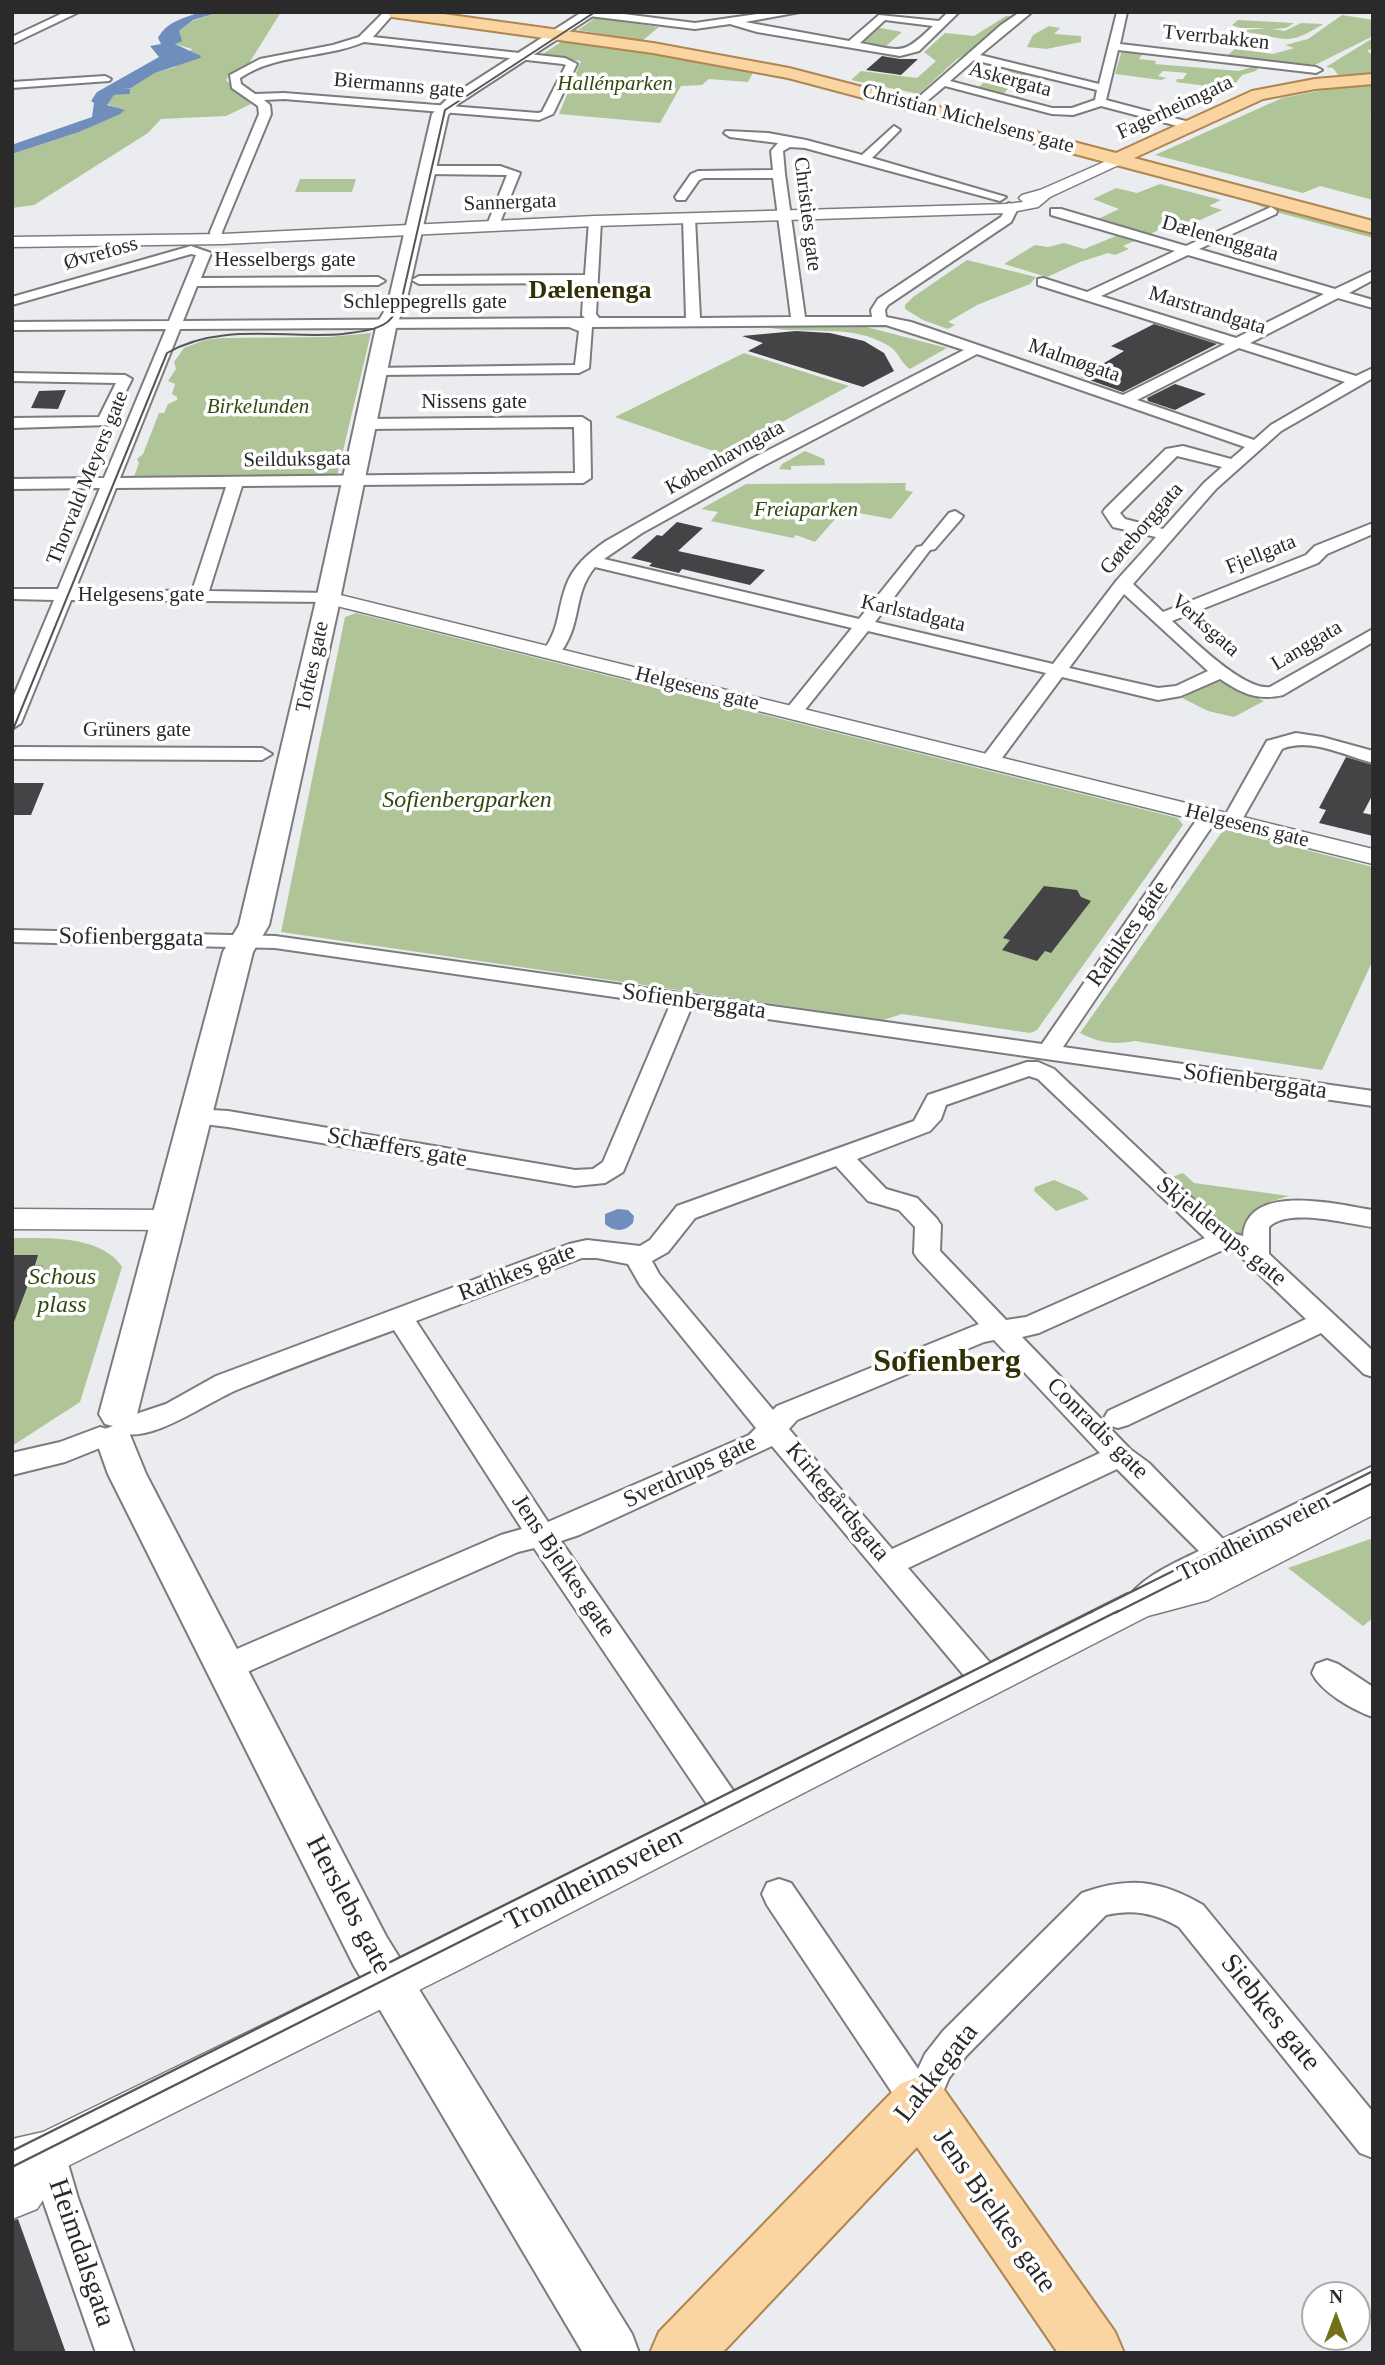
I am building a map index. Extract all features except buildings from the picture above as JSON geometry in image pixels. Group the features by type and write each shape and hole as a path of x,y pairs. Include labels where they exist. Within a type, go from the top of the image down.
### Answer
{"main road":[{"name":"Christian Michelsens gate","path":"391,12 740,62 916,105 1373,227"},
{"path":"443,109 588,13"},
{"path":"1120,159 1142,155 1262,100 1334,83 1373,81"},
{"name":"Fagerheimgata","path":"1120,159 1258,94 1334,83"},
{"name":"Toftes gate","path":"169,1220 238,952 254,925 387,323 396,307 443,109"},
{"path":"116,1429 169,1220"},
{"name":"Herslebs gate","path":"116,1429 127,1474 389,1984 613,2353"},
{"name":"Lakkegata","path":"680,2353 920,2103"},
{"name":"Jens Bjelkes gate","path":"920,2103 1094,2353"}],"street":[{"path":"17,37 74,12"},
{"path":"363,39 391,12"},
{"path":"588,13 695,26 794,12"},
{"path":"731,21 757,30 893,53 912,51 954,12"},
{"path":"916,105 1005,27 1027,12"},
{"path":"1122,12 1100,102 1189,125"},
{"path":"850,46 883,17 942,24"},
{"path":"216,239 224,212 265,114 264,105 256,97 234,84 236,75 278,58 363,39 523,57"},
{"name":"Tverrbakken","path":"1112,46 1316,70"},
{"path":"971,56 1103,88"},
{"name":"Biermanns gate","path":"256,97 284,96 539,117 547,114 572,64 523,57"},
{"path":"13,84 105,79"},
{"name":"Askergata","path":"943,82 1052,111 1073,112 1100,102"},
{"path":"865,159 894,130"},
{"name":"Christies gate","path":"730,134 768,137 790,143"},
{"path":"790,143 806,144 865,159 1005,202 1012,210 1008,217 881,304 877,310 879,320"},
{"name":"Christies gate","path":"790,143 778,149 779,174 799,321"},
{"name":"Fagerheimgata","path":"1005,202 1035,203 1045,194 1120,159"},
{"path":"428,170 500,170 514,173 493,225"},
{"path":"681,197 695,177 702,174 779,174"},
{"name":"Sannergata","path":"12,242 216,239 414,228 785,215 1005,202"},
{"path":"1089,296 1271,211"},
{"name":"Dælenenggata","path":"1056,212 1329,295 1373,304"},
{"path":"689,218 694,322"},
{"path":"595,221 589,315 595,322"},
{"name":"Øvrefoss","path":"12,301 191,250 202,251"},
{"name":"Thorvald Meyers gate","path":"12,723 193,282 204,253 202,251"},
{"path":"1125,400 1373,275"},
{"path":"419,280 591,279"},
{"name":"Hesselbergs gate","path":"193,282 378,281"},
{"name":"Marstrandgata","path":"1044,282 1357,381"},
{"name":"Schleppegrells gate","path":"12,326 879,320"},
{"name":"Malmøgata","path":"879,320 900,323 1254,446"},
{"path":"377,371 582,368 586,329 569,322"},
{"name":"Københavngata","path":"551,653 564,639 570,592 574,582 591,561 618,540 718,484 976,349"},
{"name":"Gøteborggata","path":"989,762 1123,584 1233,465 1276,428 1373,372"},
{"path":"12,377 125,379 104,422 12,423"},
{"name":"Nissens gate","path":"366,424 582,422 583,478"},
{"path":"1167,535 1119,523 1111,512 1172,452 1183,451 1233,465"},
{"name":"Seilduksgata","path":"12,484 583,478"},
{"path":"199,596 235,482"},
{"path":"793,712 955,516"},
{"name":"Fjellgata","path":"1162,620 1312,559 1321,550 1373,528"},
{"name":"Karlstadgata","path":"591,561 1168,695 1207,676 1222,672"},
{"name":"Verksgata","path":"1123,584 1222,672 1262,694"},
{"name":"Helgesens gate","path":"12,594 328,598 1373,857"},
{"name":"Langgata","path":"1262,694 1276,691 1373,634"},
{"name":"Rathkes gate","path":"1044,1061 1056,1039 1274,745 1284,739 1304,739 1373,757"},
{"name":"Grüners gate","path":"12,753 262,754"},
{"name":"Sofienberggata","path":"12,936 245,939 683,1000 1044,1061 1373,1099"},
{"name":"Schæffers gate","path":"195,1116 228,1119 575,1178 599,1177 614,1166 683,1000"},
{"path":"637,1256 657,1248 674,1223 686,1212 922,1126 929,1119 936,1100 941,1097 1044,1061"},
{"name":"Skjelderups gate","path":"1044,1061 1223,1240 1244,1245 1256,1255 1373,1367"},
{"name":"Conradis gate","path":"841,1157 877,1195 908,1204 928,1224 928,1252 1120,1456 1139,1471 1220,1555"},
{"path":"1256,1255 1256,1229 1259,1220 1267,1213 1292,1208 1373,1219"},
{"path":"12,1219 169,1220"},
{"name":"Sverdrups gate","path":"227,1667 511,1543 569,1527 760,1443 787,1413 796,1409 980,1333 1030,1326 1223,1240"},
{"name":"Rathkes gate","path":"12,1464 65,1451 116,1429 176,1411 226,1383 587,1247 637,1256"},
{"name":"Kirkegårdsgata","path":"637,1256 649,1279 987,1681"},
{"name":"Jens Bjelkes gate","path":"399,1317 541,1535 730,1812"},
{"path":"1118,1418 1324,1321"},
{"path":"889,1564 1120,1456"},
{"name":"Trondheimsveien","path":"30,2157 389,1984 730,1812 1139,1604 1175,1576 1373,1477"},
{"name":"Trondheimsveien","path":"1139,1604 1195,1590 1373,1499"},
{"path":"1326,1673 1373,1704"},
{"name":"Jens Bjelkes gate","path":"779,1894 920,2103"},
{"name":"Lakkegata","path":"920,2103 937,2066 955,2043 1094,1904 1109,1897 1158,1898"},
{"name":"Siebkes gate","path":"1158,1898 1191,1916 1373,2140"},
{"path":"12,2197 21,2193 30,2157"},
{"name":"Heimdalsgata","path":"30,2157 60,2199 115,2353"}],"green space":[{"path":"220,12 281,12 248,65 230,74 226,80 251,104 226,116 161,119 148,133 34,205 12,208 12,154 79,132 124,111 107,104 114,95 129,94 124,88 131,88 155,73 175,67 192,49 175,44 179,39 179,31 192,21"},
{"path":"1342,15 1373,20 1373,36 1315,65 1227,56 1240,44 1249,45 1245,50 1273,54 1294,48 1285,45 1308,39"},
{"path":"1006,16 1015,17 975,50 957,59 919,94 851,80 861,71 917,78 936,61 924,52 945,33 974,36"},
{"path":"595,18 659,27 642,41 578,30"},
{"path":"1238,20 1294,23 1286,28 1272,29 1285,31 1301,23 1323,24 1301,36 1286,39 1247,32 1246,30 1267,28 1240,28 1232,25"},
{"path":"1049,26 1060,28 1054,34 1081,36 1081,42 1046,49 1027,47 1033,35"},
{"path":"875,27 902,32 885,47 903,50 856,43"},
{"path":"1373,38 1373,48 1367,51 1373,55 1373,74 1338,75 1333,68 1326,67"},
{"name":"Hallénparken","path":"564,40 754,71 748,82 709,79 702,85 681,86 660,123 559,114 581,61 540,56"},
{"path":"1122,50 1144,52 1139,59 1156,61 1155,64 1239,71 1261,64 1256,71 1242,75 1231,89 1176,82 1177,79 1183,79 1187,73 1163,71 1158,76 1167,78 1161,80 1115,74"},
{"path":"1011,68 1042,76 1022,75 1003,94 1021,97 1018,99 972,88 980,86 990,76 1001,75"},
{"path":"1373,85 1373,115 1370,119 1373,118 1373,200 1320,186 1303,193 1155,155 1282,98 1323,90"},
{"path":"300,179 356,179 352,192 295,192"},
{"path":"1160,184 1221,200 1209,206 1222,210 1172,233 1160,229 1149,235 1098,219 1119,209 1093,199 1116,188 1137,193"},
{"path":"1234,196 1373,232 1373,238 1276,212"},
{"path":"1116,236 1134,241 1123,246 1129,249 1115,255 1108,253 1080,262 1047,277 1004,264 1035,245 1048,247 1064,243 1084,249"},
{"path":"967,260 1036,277 1030,284 977,305 948,322 955,325 948,329 923,320 905,309 905,305 913,297"},
{"path":"863,326 947,348 910,369 889,346 859,334 766,327"},
{"name":"Birkelunden","path":"371,333 337,476 134,477 139,463 137,459 143,454 159,413 164,413 168,404 177,400 172,394 175,384 168,381 176,369 174,362 184,348 205,340 221,338 329,337"},
{"path":"744,353 849,386 722,454 615,417"},
{"path":"805,451 824,459 825,465 779,469 782,464"},
{"name":"Freiaparken","path":"906,483 905,490 913,492 891,519 843,510 815,542 796,535 793,538 711,521 718,512 701,509 746,484"},
{"name":"Sofienbergparken","path":"356,613 1178,818 1183,825 1037,1030 1030,1033 902,1014 883,1020 281,932 345,617"},
{"path":"1216,680 1264,701 1234,717 1208,711 1182,698"},
{"path":"1224,829 1373,867 1373,960 1322,1070 1135,1041 1107,1042 1080,1033"},
{"path":"1183,1173 1194,1183 1289,1196 1254,1210 1248,1223 1244,1245 1158,1182"},
{"path":"1054,1180 1080,1191 1089,1199 1056,1211 1034,1191 1035,1187"},
{"name":"Schous plass","path":"12,1238 73,1240 101,1249 122,1267 80,1402 12,1446"},
{"path":"1373,1538 1373,1618 1363,1626 1288,1568"}],"water":[{"path":"199,12 220,12 193,20 179,31 182,41 175,44 201,56 200,58 155,73 131,88 124,89 130,89 130,94 114,95 107,105 125,110 120,114 79,132 12,154 12,145 92,117 94,103 91,101 97,92 159,57 150,46 161,44 158,38 162,32 177,21"},
{"path":"618,1209 628,1210 634,1216 630,1226 619,1230 605,1224 605,1214"}],"tram line":[{"path":"12,732 167,353 188,343 209,338 253,334 343,334 371,329 388,322 400,307 445,110 595,12"},
{"path":"1093,1611 1373,1471"},
{"path":"1115,1613 1373,1483"},
{"path":"12,2151 1093,1611"},
{"path":"1089,1613 1093,1611"},
{"path":"12,2167 1118,1611"}],"district":[{"name":"Dælenenga","path":"590,291"},
{"name":"Sofienberg","path":"947,1363"}]}
